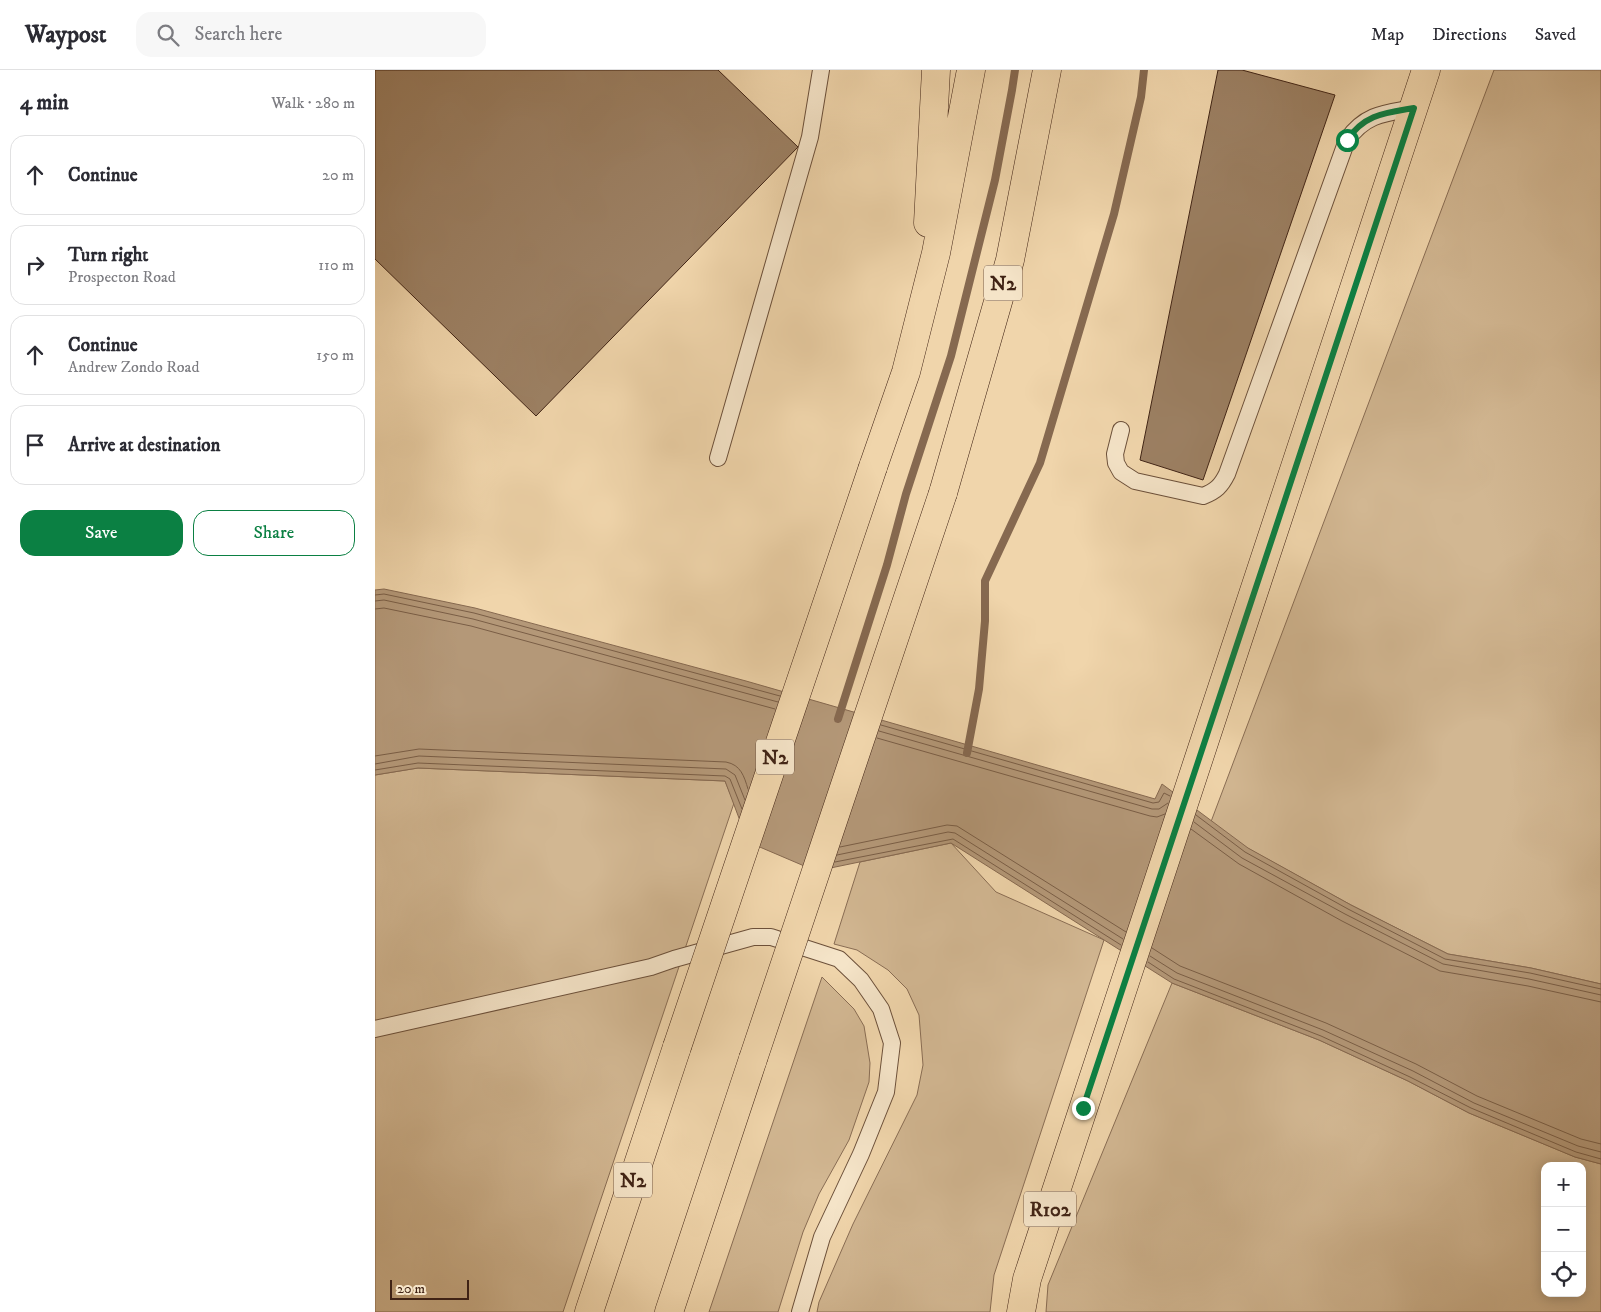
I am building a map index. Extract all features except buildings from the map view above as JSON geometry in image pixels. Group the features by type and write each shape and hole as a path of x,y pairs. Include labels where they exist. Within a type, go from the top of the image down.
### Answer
{"main road":[{"path":"936,70 928,228 936,253"},
{"name":"N2","path":"589,1312 906,372 936,253 971,70"},
{"name":"N2","path":"669,1312 943,493 1010,260 1047,70"},
{"name":"R102","path":"1021,1312 1027,1279 1426,70"}],"lane":[{"path":"718,458 810,138 817,73"},
{"path":"1121,430 1115,454 1117,463 1121,472 1135,481 1203,496 1214,492 1221,486 1227,474 1347,140 1354,129 1366,120 1380,114 1414,108"},
{"path":"375,1029 651,967 753,937 771,937 839,959 861,980 881,1008 892,1043 886,1092 861,1154 822,1237 800,1312"}],"shaded area":[{"path":"1494,70 1601,70 1601,984 1531,968 1448,954 1351,905 1209,827"},
{"path":"418,768 725,781 734,803 563,1312 375,1312 375,775"},
{"path":"951,843 996,892 1104,940 994,1275 990,1312 817,1312 819,1302 853,1224 917,1095 923,1065 919,1015 907,989 888,970 857,950 834,944 860,862"},
{"path":"822,977 854,1009 864,1026 870,1063 869,1082 849,1140 819,1194 803,1232 778,1312 709,1312"},
{"path":"1172,983 1319,1040 1408,1081 1469,1113 1575,1157 1601,1164 1601,1312 1046,1312 1048,1285"}],"water":[{"path":"384,589 475,608 746,681 1155,799 1162,784 1248,848 1351,905 1448,954 1531,968 1601,984 1601,1164 1575,1157 1469,1113 1408,1081 1319,1040 1172,983 951,843 816,871 748,842 725,781 418,768 375,775 375,590"}],"waterway":[{"path":"838,719 887,565 906,494 951,356 995,180 1015,70"},
{"path":"967,753 979,689 985,621 985,581 1040,463 1114,214 1141,97 1144,70"}],"route":[{"path":"1083,1108 1414,108 1380,114 1366,120 1354,129 1347,140"}]}
